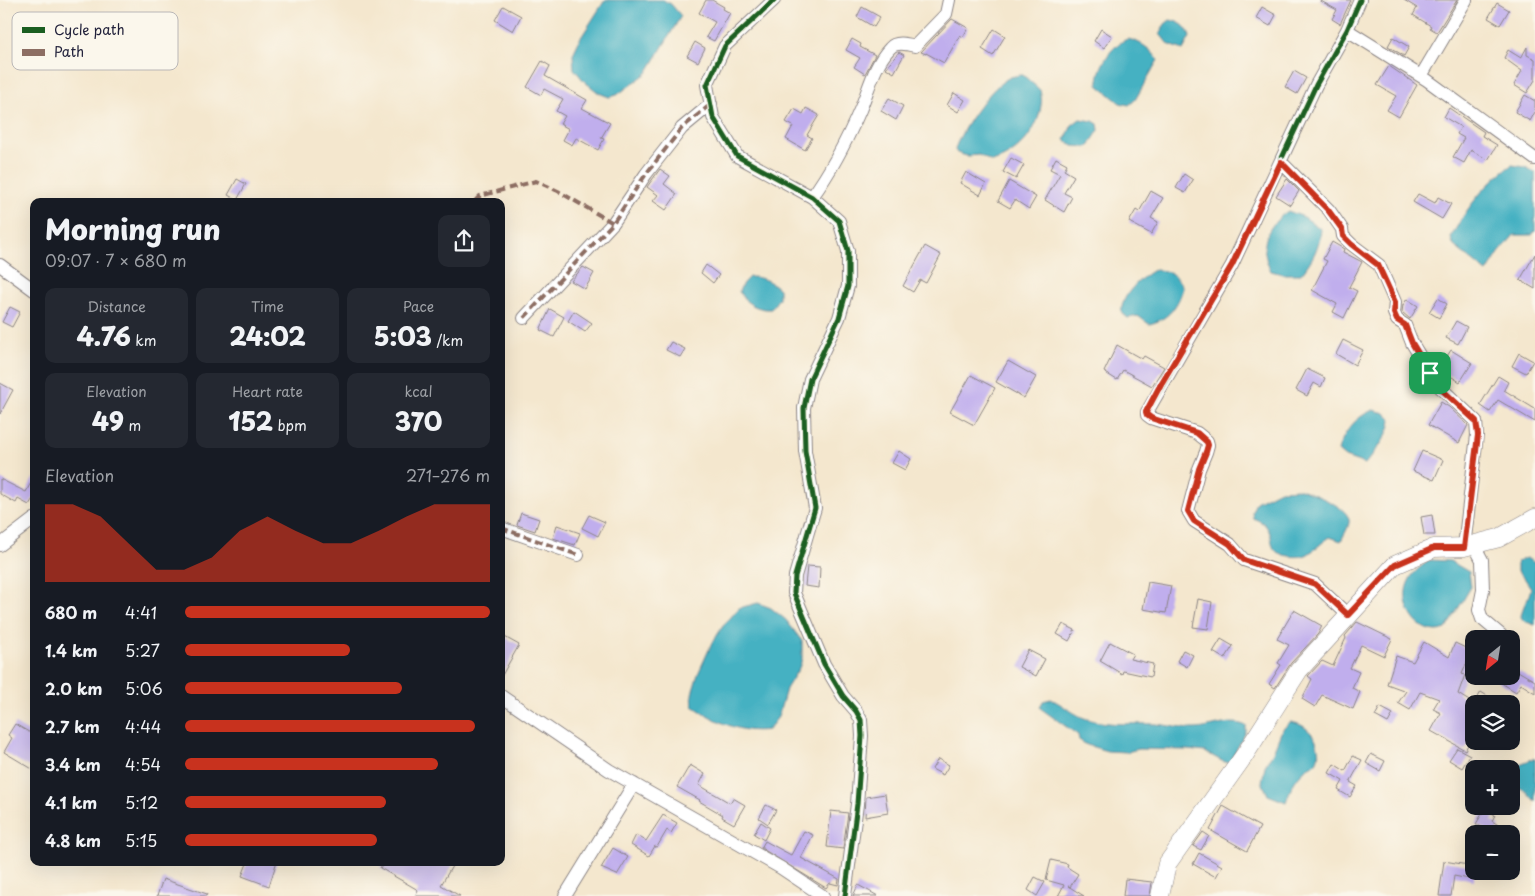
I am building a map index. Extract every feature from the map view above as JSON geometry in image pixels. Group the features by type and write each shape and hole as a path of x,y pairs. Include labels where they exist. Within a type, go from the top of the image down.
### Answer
{"main road":[{"path":"1160,896 1167,864 1244,756 1299,670 1395,565 1434,548 1469,546 1499,538 1535,518"}],"street":[{"path":"812,197 846,140 870,81 890,48 896,44 915,46 946,14 950,0"},
{"path":"1348,615 1315,584 1244,560 1230,544 1194,521 1188,511 1199,469 1208,445 1207,442 1197,433 1151,418 1146,412 1232,265 1316,85 1347,30 1360,0"},
{"path":"1421,76 1466,0"},
{"path":"766,2 725,46 707,86 713,117 737,156 812,197 839,221 848,250 848,286 839,318 810,379 804,408 805,451 815,508 795,576 794,593 824,664 843,696 861,720 857,804 845,896"},
{"path":"1347,30 1421,76 1535,158"},
{"path":"524,318 613,224 646,174 682,128 711,104"},
{"path":"1281,162 1328,210 1342,229 1343,236 1378,265 1395,302 1394,313 1397,320 1405,325 1412,343 1430,373 1440,388 1476,421 1478,435 1469,546 1482,560 1483,590 1480,610 1482,619 1495,630"},
{"path":"0,265 30,287"},
{"path":"0,544 30,522"},
{"path":"505,529 578,555"},
{"path":"505,699 609,770 781,868 823,896"},
{"path":"565,896 634,784"}],"water":[{"path":"605,0 663,0 671,4 681,16 647,73 617,95 609,97 599,93 585,82 574,69 573,54 580,39"},
{"path":"1170,20 1183,25 1189,33 1190,37 1183,50 1168,44 1160,34 1165,24"},
{"path":"1128,39 1145,46 1158,60 1135,100 1129,105 1120,103 1098,85 1100,72 1106,58 1116,46"},
{"path":"1023,75 1040,90 1041,100 1036,124 1025,141 1010,154 992,162 979,155 967,156 957,153 955,150 963,131 986,98 1004,81 1011,77"},
{"path":"1080,119 1093,121 1098,124 1099,130 1088,147 1073,146 1065,140 1072,125"},
{"path":"1512,165 1525,167 1535,172 1535,231 1532,235 1514,235 1499,253 1487,272 1454,246 1451,238 1462,217 1477,197 1494,179"},
{"path":"1288,211 1304,217 1321,229 1315,253 1301,274 1283,274 1271,271 1265,253 1266,237 1274,223"},
{"path":"1154,270 1168,272 1178,279 1183,288 1178,301 1167,316 1156,322 1149,324 1138,316 1128,318 1122,313 1124,300 1138,282"},
{"path":"749,277 765,280 779,289 779,298 771,309 752,305 741,295 739,291"},
{"path":"1373,410 1385,413 1391,419 1385,437 1365,464 1345,457 1338,451 1343,438 1355,421"},
{"path":"1300,489 1338,507 1348,517 1349,523 1341,541 1330,537 1306,555 1289,556 1274,549 1269,531 1262,522 1253,518 1252,512 1256,502 1280,490"},
{"path":"1526,558 1535,563 1535,625 1524,621 1521,617 1531,588 1517,571 1517,562"},
{"path":"1430,560 1450,561 1469,572 1471,587 1446,629 1436,631 1427,629 1412,617 1406,598 1406,588 1410,579 1419,568"},
{"path":"758,603 771,608 786,620 802,641 802,659 799,668 786,689 778,717 768,730 758,731 738,728 710,717 693,706 692,694 698,674 711,645 723,626 739,608"},
{"path":"1051,699 1078,715 1096,721 1156,724 1194,729 1234,723 1246,726 1246,732 1229,763 1205,752 1188,750 1138,749 1127,752 1107,751 1087,745 1079,740 1078,735 1040,708 1043,701"},
{"path":"1290,722 1306,728 1311,733 1316,740 1318,758 1296,780 1286,802 1268,795 1262,782 1265,766 1282,730"},
{"path":"1535,758 1535,801 1526,791 1520,788 1520,764"}],"building":[{"path":"706,0 712,0 730,13 714,41 706,37 715,22 699,13"},
{"path":"1319,0 1351,0 1340,24 1332,19 1337,10"},
{"path":"1404,0 1457,0 1437,32 1413,15 1417,8"},
{"path":"1497,3 1509,10 1500,25 1488,18"},
{"path":"503,6 521,16 513,31 495,20"},
{"path":"862,7 880,17 874,27 857,17"},
{"path":"1262,7 1276,15 1270,26 1256,18"},
{"path":"952,19 968,28 963,37 960,35 944,63 921,52"},
{"path":"994,29 1005,36 993,56 982,49"},
{"path":"1101,29 1112,36 1104,48 1094,41"},
{"path":"1393,37 1409,47 1404,56 1388,46"},
{"path":"852,39 861,44 860,47 875,55 865,74 854,67 860,58 846,50"},
{"path":"695,42 705,48 698,62 687,56"},
{"path":"1527,47 1527,55 1535,59 1535,80 1527,93 1514,85 1522,71 1504,58 1508,50 1521,58"},
{"path":"899,52 904,55 894,73 886,68"},
{"path":"542,61 550,66 545,76 587,100 582,108 610,123 601,138 604,139 598,150 576,138 572,145 563,140 569,129 560,124 565,116 556,111 563,99 544,89 541,95 527,87"},
{"path":"1389,66 1417,85 1399,117 1387,110 1396,96 1377,85"},
{"path":"1294,71 1306,78 1297,94 1285,87"},
{"path":"954,93 965,100 958,112 947,105"},
{"path":"1525,95 1535,101 1535,112 1530,121 1515,112"},
{"path":"889,98 903,106 896,120 881,111"},
{"path":"806,108 819,115 807,135 812,138 805,150 786,139 793,126 786,122 794,109 803,114"},
{"path":"1449,108 1484,132 1482,136 1497,145 1488,160 1471,150 1464,163 1453,157 1464,138 1457,134 1461,127 1444,117"},
{"path":"1011,158 1024,165 1016,179 1003,172"},
{"path":"1056,158 1067,164 1064,170 1074,176 1064,193 1072,197 1064,212 1045,200 1060,174 1050,169"},
{"path":"660,169 670,176 664,184 677,194 666,210 653,201 658,195 647,187"},
{"path":"966,172 986,184 980,195 960,183"},
{"path":"1184,174 1193,180 1185,193 1176,188"},
{"path":"237,179 246,184 238,198 228,195"},
{"path":"1287,179 1299,191 1290,205 1276,196"},
{"path":"1009,181 1036,197 1029,209 1015,200 1010,208 998,201"},
{"path":"1151,191 1163,198 1151,218 1158,222 1151,234 1129,222 1136,210 1139,212"},
{"path":"1418,194 1435,203 1438,197 1451,204 1442,219 1413,202"},
{"path":"1332,242 1344,249 1343,252 1362,262 1349,287 1357,291 1344,318 1333,312 1337,304 1312,290 1327,261 1323,259"},
{"path":"925,246 941,255 926,283 920,280 913,292 903,286"},
{"path":"1535,254 1535,289 1520,280"},
{"path":"706,265 719,275 713,283 701,273"},
{"path":"583,267 594,273 585,289 571,281"},
{"path":"1438,298 1447,304 1439,318 1429,312"},
{"path":"1407,299 1418,306 1410,319 1402,312 1403,305"},
{"path":"10,307 20,312 12,327 2,322"},
{"path":"550,309 564,317 554,337 540,330"},
{"path":"574,311 592,323 585,332 568,321"},
{"path":"1456,321 1467,327 1458,344 1446,338"},
{"path":"1343,340 1363,350 1355,365 1336,354"},
{"path":"671,342 685,349 680,357 666,350"},
{"path":"1117,345 1142,359 1144,356 1164,367 1152,386 1123,370 1117,380 1104,372"},
{"path":"1451,350 1472,363 1460,382 1439,369"},
{"path":"1519,353 1533,361 1526,373 1512,366"},
{"path":"1008,361 1036,377 1024,398 996,382"},
{"path":"1307,369 1325,378 1321,387 1314,383 1307,396 1296,390"},
{"path":"971,375 995,388 974,425 950,412"},
{"path":"1498,376 1508,382 1504,390 1535,409 1535,422 1498,400 1490,412 1480,405"},
{"path":"0,383 13,390 0,414"},
{"path":"1441,402 1468,425 1459,443 1428,425"},
{"path":"899,451 911,459 905,470 892,463"},
{"path":"1422,451 1443,460 1434,480 1413,471"},
{"path":"0,479 26,492 30,484 29,505 18,499 16,503 0,494"},
{"path":"521,513 539,519 535,531 517,525"},
{"path":"589,515 605,522 598,536 582,528"},
{"path":"1432,515 1435,535 1424,535 1421,517"},
{"path":"557,525 580,533 575,545 553,538"},
{"path":"807,566 820,567 819,588 805,586"},
{"path":"1148,582 1171,586 1166,613 1143,609"},
{"path":"1198,599 1212,602 1208,629 1193,627"},
{"path":"1294,610 1322,626 1318,634 1291,663 1275,688 1269,684 1281,665 1278,663 1289,645 1277,639"},
{"path":"1357,622 1392,639 1384,656 1361,645 1350,668 1359,672 1352,688 1360,692 1353,709 1322,695 1315,707 1302,699 1312,679 1308,676 1322,661 1333,666 1346,638 1345,636"},
{"path":"1063,624 1075,630 1069,641 1057,634"},
{"path":"505,637 519,645 505,670"},
{"path":"1221,639 1233,646 1225,659 1213,652"},
{"path":"1110,642 1133,654 1130,659 1153,664 1151,677 1123,671 1122,674 1100,661"},
{"path":"1424,642 1449,657 1455,643 1465,648 1465,667 1462,674 1465,675 1458,694 1465,698 1465,750 1431,731 1441,713 1433,709 1439,699 1420,692 1410,710 1398,703 1406,691 1387,684 1396,656 1413,662"},
{"path":"1028,650 1045,659 1036,676 1019,667"},
{"path":"1183,650 1193,655 1187,667 1177,661"},
{"path":"1520,672 1535,681 1535,693 1521,684 1516,692 1505,685 1520,685"},
{"path":"1380,707 1393,714 1388,723 1375,716"},
{"path":"15,724 30,733 30,768 4,752 12,738 8,735"},
{"path":"1457,748 1470,755 1465,760 1462,768 1449,760"},
{"path":"1371,754 1385,761 1380,771 1366,763"},
{"path":"1353,756 1362,760 1350,782 1357,786 1350,797 1338,790 1343,781 1329,773 1334,764 1345,771"},
{"path":"938,759 949,765 943,775 932,769"},
{"path":"690,765 705,774 699,785 730,803 733,798 745,805 734,824 700,800 677,787"},
{"path":"885,794 888,813 865,817 866,797"},
{"path":"766,805 776,810 768,824 759,818"},
{"path":"1223,806 1260,827 1247,851 1210,830"},
{"path":"831,811 848,813 843,849 827,847"},
{"path":"663,815 677,823 671,833 667,830 649,856 631,845 636,835 646,841"},
{"path":"1481,815 1495,815 1492,821 1498,825 1478,825 1476,824"},
{"path":"761,822 770,828 764,840 754,834"},
{"path":"804,831 813,835 801,858 839,879 838,885 830,883 826,888 761,848 765,841 791,855"},
{"path":"1203,832 1209,836 1201,850 1193,846"},
{"path":"613,848 628,857 617,875 601,868"},
{"path":"1199,853 1222,866 1216,877 1193,864"},
{"path":"1051,860 1068,864 1067,867 1078,874 1070,887 1068,886 1084,896 1058,896 1064,885 1046,880"},
{"path":"1444,861 1465,864 1465,878 1454,876 1451,896 1439,896"},
{"path":"246,866 275,866 269,886 242,876"},
{"path":"381,866 452,866 441,885 460,896 415,896 418,890 380,868"},
{"path":"1035,877 1045,882 1037,896 1028,890"},
{"path":"163,879 207,894 206,896 157,896"},
{"path":"1125,879 1152,882 1150,896 1123,896"},
{"path":"858,885 878,896 853,896"}],"marked path":[{"path":"524,318 613,223 646,174 682,128 711,104"},
{"path":"478,198 536,181 558,191 613,223"},
{"path":"505,529 578,555"}],"cycle path":[{"path":"774,0 725,46 707,85 713,117 737,156 812,197 839,221 848,251 848,286 839,318 810,379 804,408 805,451 815,508 795,576 794,593 824,664 843,696 861,720 862,736 857,804 845,896"},
{"path":"1348,615 1315,584 1244,560 1230,544 1194,521 1188,511 1199,469 1208,445 1207,441 1197,433 1151,418 1147,415 1147,412 1232,265 1316,85 1347,30 1360,0"}],"route":[{"path":"1281,162 1328,210 1342,229 1343,236 1378,265 1395,302 1394,313 1397,320 1405,325 1412,343 1430,373 1440,388 1476,421 1478,435 1464,548 1434,548 1395,565 1348,615 1315,584 1244,560 1230,544 1194,521 1188,511 1199,469 1208,445 1207,442 1197,433 1151,418 1146,412 1232,265 1281,162"}]}
